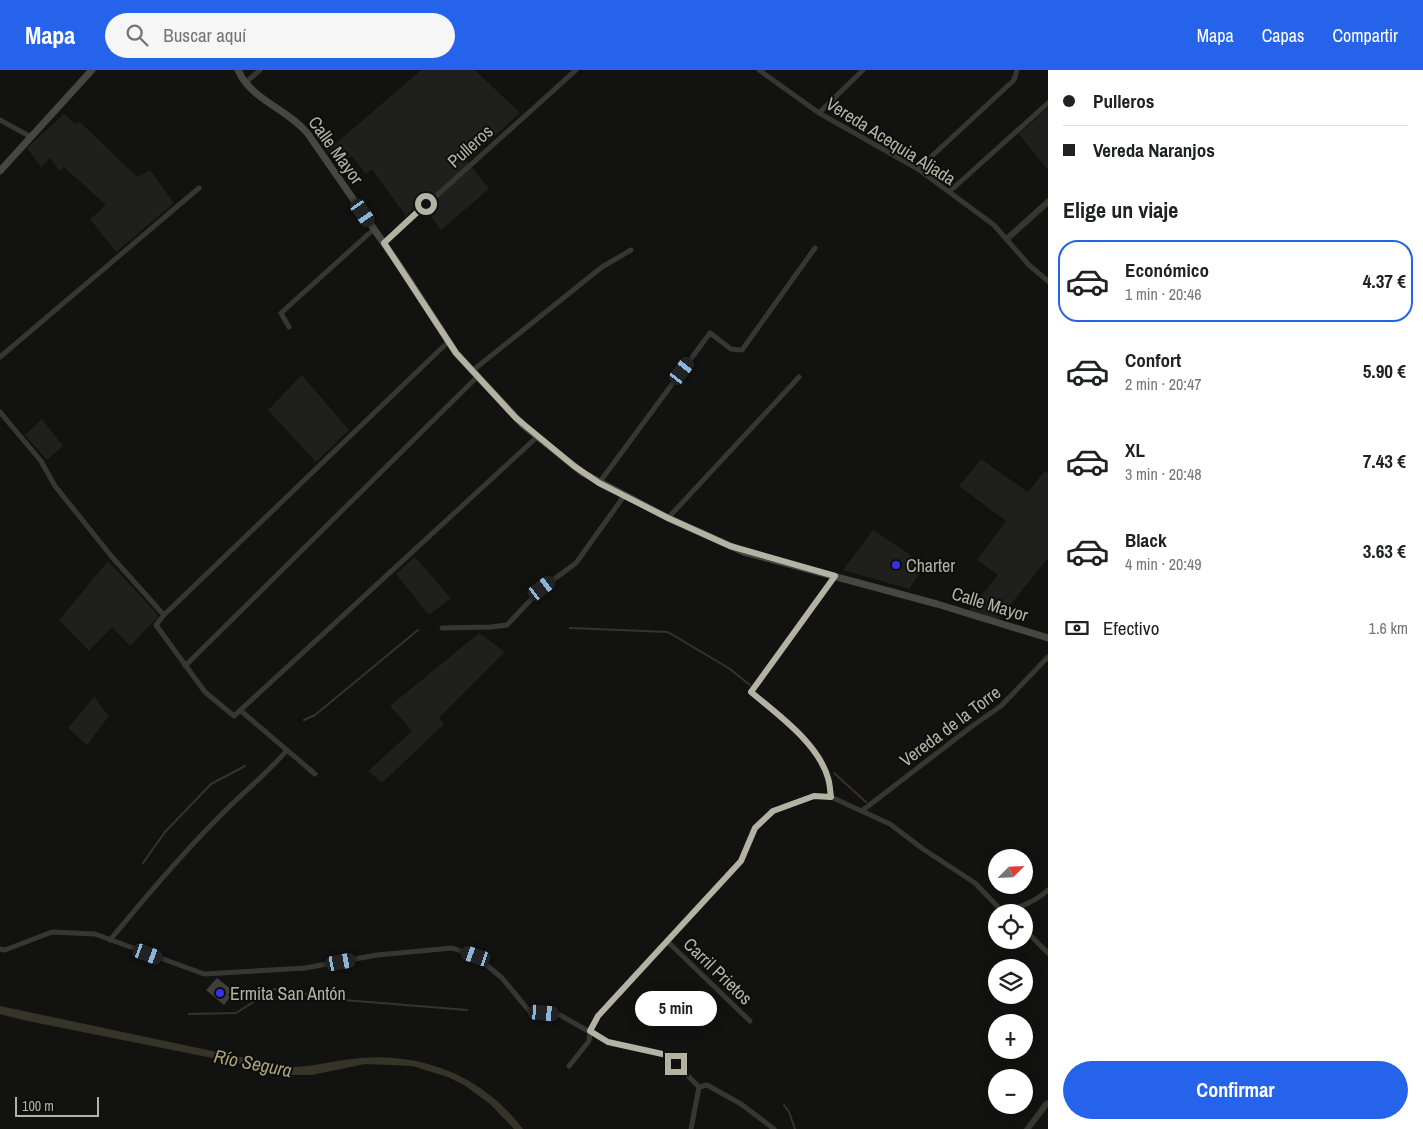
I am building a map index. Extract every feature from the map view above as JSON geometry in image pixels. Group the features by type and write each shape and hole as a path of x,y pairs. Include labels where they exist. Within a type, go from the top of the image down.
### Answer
{"main road":[{"path":"0,171 92,70"},
{"name":"Calle Mayor","path":"238,70 245,83 254,92 290,116 303,128 384,243 448,342 475,374 537,437 574,466 599,483 624,496 744,552 937,604 1048,638"}],"street":[{"path":"245,83 260,70"},
{"name":"Pulleros","path":"384,243 576,70"},
{"name":"Vereda Acequia Aljada","path":"759,70 819,113 918,169 994,225 1030,265 1048,281"},
{"path":"819,113 863,70"},
{"path":"918,169 1014,80 1017,70"},
{"path":"949,192 1048,103"},
{"path":"0,120 31,137"},
{"path":"0,357 199,188"},
{"path":"1006,239 1048,201"},
{"path":"289,327 281,312 374,229"},
{"path":"599,483 710,333 731,349 742,350 815,248"},
{"path":"185,666 475,374 602,267 632,250"},
{"path":"448,342 164,615 156,626 205,692 234,716 537,437"},
{"path":"668,518 799,377"},
{"path":"0,412 41,461 55,486 112,557 164,615"},
{"path":"442,628 491,628 507,625 542,588 576,563 624,496"},
{"path":"831,797 828,776 813,749 792,726 751,692 835,576"},
{"name":"Vereda de la Torre","path":"862,810 1001,706 1048,658"},
{"path":"240,710 315,774"},
{"path":"110,940 162,877 220,816 276,764 287,750"},
{"path":"568,1066 589,1041 590,1031 598,1016 741,861 755,828 773,811 814,796 831,797 890,824 923,849 975,883 995,904"},
{"path":"1026,904 1040,897 1048,890"},
{"path":"0,950 5,950 52,932 95,934 204,974 305,968 377,955 452,948 476,956 502,978 530,1012 558,1014 608,1042 667,1055 699,1087"},
{"path":"1033,938 1048,953"},
{"name":"Carril Prietos","path":"668,941 750,1021"},
{"path":"699,1087 707,1085 741,1104 774,1129"},
{"path":"691,1129 699,1087"},
{"path":"1028,1129 1048,1103"}],"shaded area":[{"path":"421,70 475,70 520,113 467,161 489,189 441,230 421,202 406,216 372,169 366,174 352,156 337,166 327,151"},
{"path":"1048,108 1048,170 1019,134"},
{"path":"64,114 75,124 80,122 137,177 150,170 174,203 116,252 90,219 106,205 64,167 60,171 50,158 41,167 27,148"},
{"path":"302,375 349,430 316,462 268,410"},
{"path":"42,419 63,446 47,460 25,435"},
{"path":"981,459 1028,492 1045,471 1048,473 1048,558 998,620 969,610 998,575 977,560 1006,521 959,486"},
{"path":"873,530 925,565 909,589 843,570"},
{"path":"415,557 451,598 429,615 396,574"},
{"path":"108,561 157,614 157,618 130,646 112,627 89,651 59,620"},
{"path":"479,633 505,652 439,718 444,724 382,783 368,771 412,731 390,706"},
{"path":"94,697 109,716 87,745 68,728"}],"water":[{"name":"Río Segura","path":"0,1006 288,1067 384,1057 430,1065 451,1072 471,1082 490,1095 523,1129 514,1129 490,1104 464,1085 448,1077 412,1066 365,1064 312,1075 286,1075 237,1063 23,1020 0,1014"}],"building":[{"name":"Ermita San Antón","path":"217,978 232,990 228,995 230,997 224,1005 206,990"}],"waterway":[{"path":"1010,239 1048,205"},
{"path":"570,628 668,632 730,669 750,685"},
{"path":"304,720 315,715 418,630"},
{"path":"143,863 165,832 211,784 245,766"},
{"path":"834,773 866,802"},
{"path":"189,1014 236,1013 274,989 344,1000 467,1010"},
{"path":"1025,1129 1045,1102"},
{"path":"784,1105 789,1112 795,1129"}],"place":[{"name":"Charter","path":"896,565"},
{"name":"Ermita San Antón","path":"220,993"}],"route":[{"path":"426,204 384,243 456,353 524,424 583,473 668,518 744,552 835,576 751,692 792,726 813,749 828,776 831,797 814,796 773,811 755,828 741,861 598,1016 590,1031 608,1042 667,1055 676,1064"}]}
